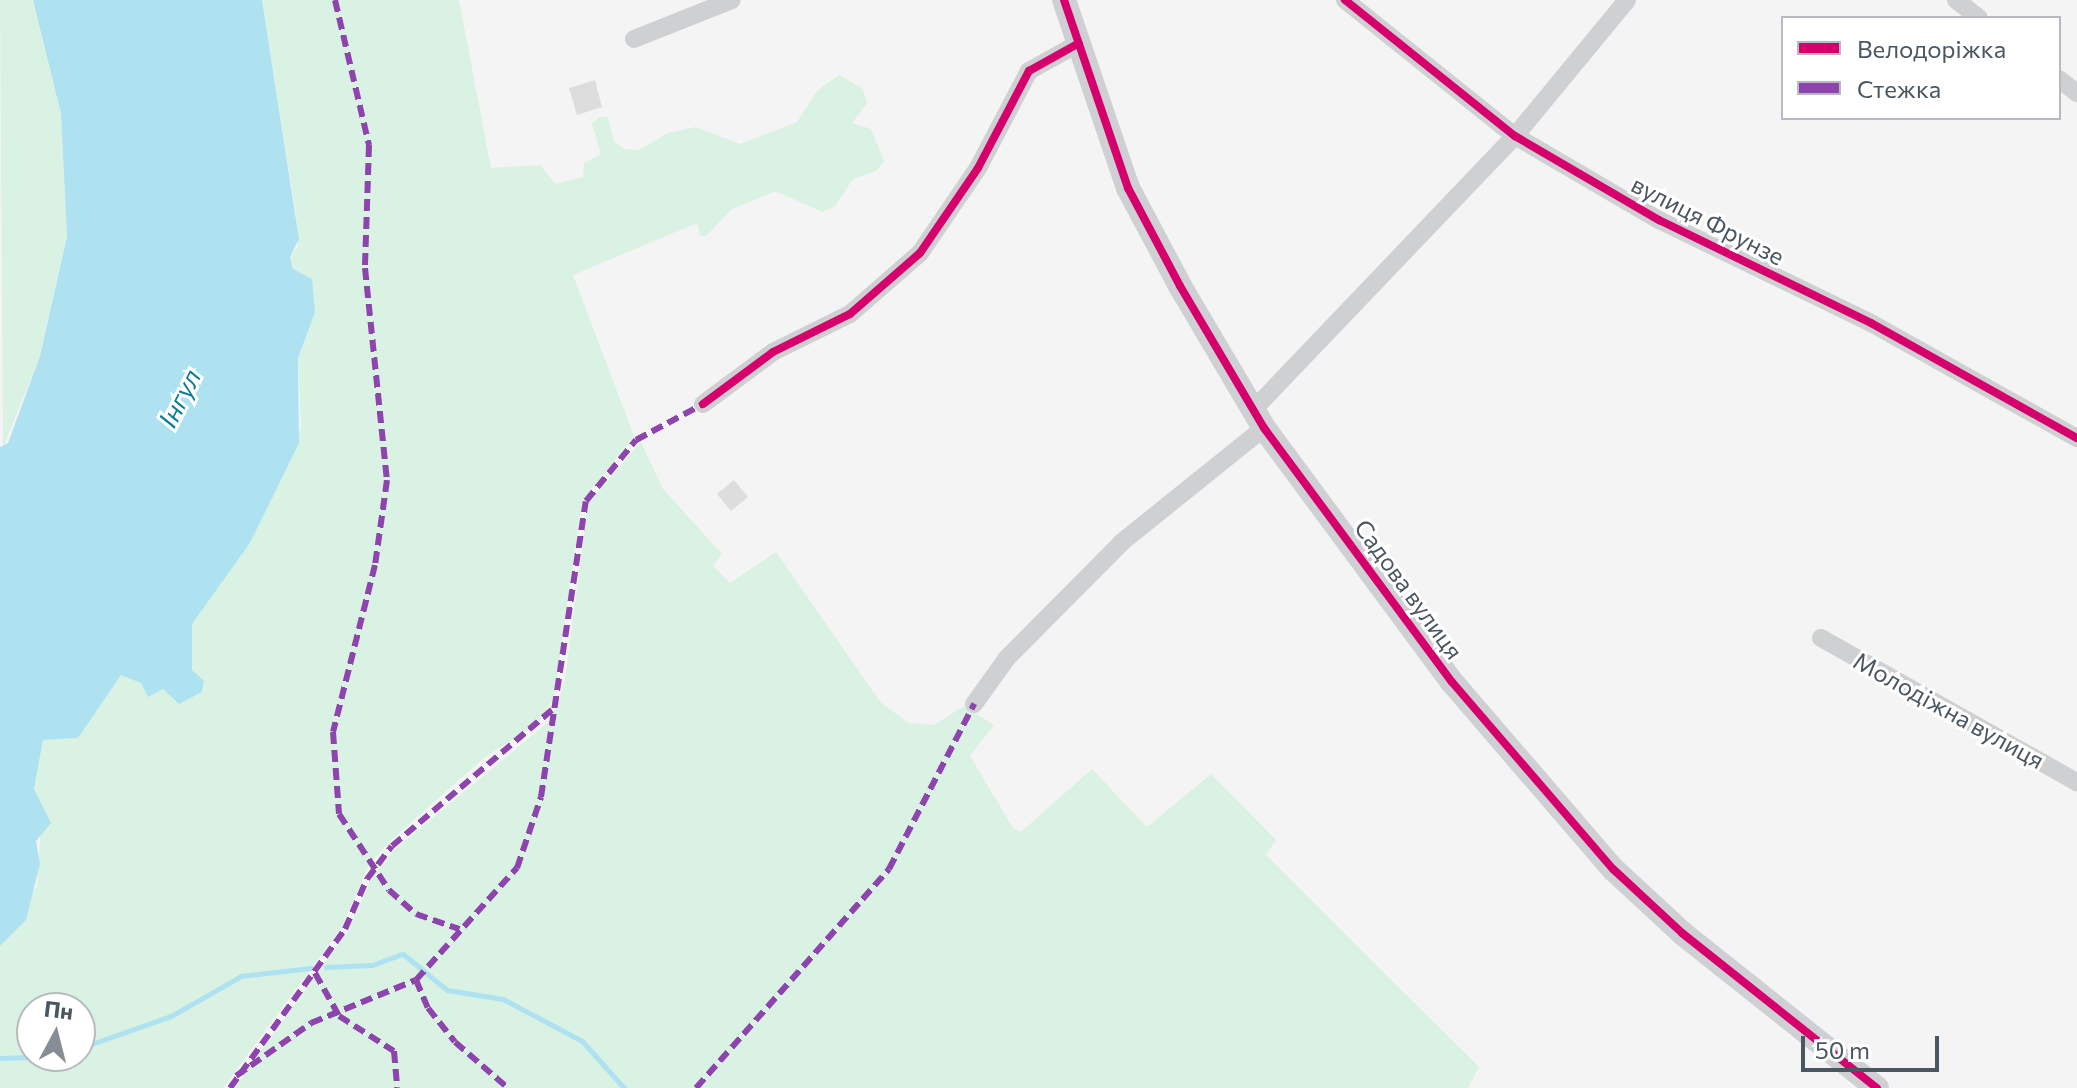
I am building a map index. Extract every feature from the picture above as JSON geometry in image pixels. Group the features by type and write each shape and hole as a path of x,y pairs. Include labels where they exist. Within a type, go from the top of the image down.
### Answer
{"street":[{"path":"634,39 732,0"},
{"name":"Садова вулиця","path":"1064,0 1128,188 1259,418 1452,682 1556,809 1682,933 1877,1088"},
{"name":"вулиця Фрунзе","path":"1345,0 1515,136 1659,220 1871,323 2077,438"},
{"path":"974,704 1007,658 1122,542 1259,418 1515,136 1627,0"},
{"path":"1956,0 1976,16"},
{"path":"703,404 773,352 850,314 920,253 978,168 1029,71 1079,43"},
{"path":"2061,81 2077,93"},
{"name":"Молодіжна вулиця","path":"1821,638 2077,782"}],"green space":[{"path":"0,0 33,0 61,114 67,237 40,356 3,448"},
{"path":"262,0 459,0 491,168 540,165 555,184 583,177 584,163 601,154 592,124 599,117 608,117 614,141 624,149 639,150 668,133 696,127 740,144 797,122 818,90 839,75 863,89 867,103 852,123 871,129 884,161 876,171 853,179 835,206 822,212 776,191 732,209 706,236 700,236 697,223 573,275 634,436 582,501 554,697 538,723 485,757 388,843 369,865 341,928 223,1088 0,1088 0,946 37,886 42,810 34,789 43,740 78,738 121,675 167,691 179,704 202,692 204,681 192,670 192,624 250,543 301,428 298,358 310,323 290,256 298,247 297,221"},
{"path":"641,442 663,489 722,554 713,566 730,583 776,552 881,703 909,723 934,725 964,706 994,725 970,756 1013,828 1021,832 1092,769 1147,827 1211,774 1276,840 1266,855 1479,1067 1468,1088 234,1088 348,931 373,876 394,850 552,719 565,680 588,503"}],"water":[{"name":"Інгул","path":"33,0 262,0 299,239 290,257 293,269 312,279 315,312 298,358 299,443 250,543 192,624 192,670 204,681 202,692 179,704 163,689 148,697 141,683 121,675 78,738 43,740 34,789 51,823 36,841 40,864 26,920 0,946 0,447 8,443 40,356 67,237 61,114"}],"building":[{"path":"595,80 602,107 577,115 569,88"},
{"path":"734,480 748,497 731,511 717,494"}],"waterway":[{"path":"326,967 372,965 403,954 447,990 503,999 582,1041 624,1088"},
{"path":"96,1042 171,1016 241,976 311,968"},
{"path":"0,1058 16,1057"}],"marked path":[{"path":"335,0 369,145 365,268 387,480 375,565 333,732 339,814 389,890 416,914 459,929"},
{"path":"236,1076 311,1023 416,980 517,868 541,797 586,501 636,440 703,404"},
{"path":"696,1088 889,869 974,704"},
{"path":"230,1088 345,929 367,879 392,846 552,710"},
{"path":"315,973 339,1016 394,1051 397,1088"},
{"path":"416,980 428,1008 455,1042 508,1088"}],"cycle path":[{"path":"1064,0 1128,188 1180,286 1264,428 1452,682 1613,869 1682,933 1877,1088"},
{"path":"1345,0 1515,136 1659,220 1871,323 2077,438"},
{"path":"703,404 773,352 850,314 920,253 978,168 1029,71 1079,43"}]}
